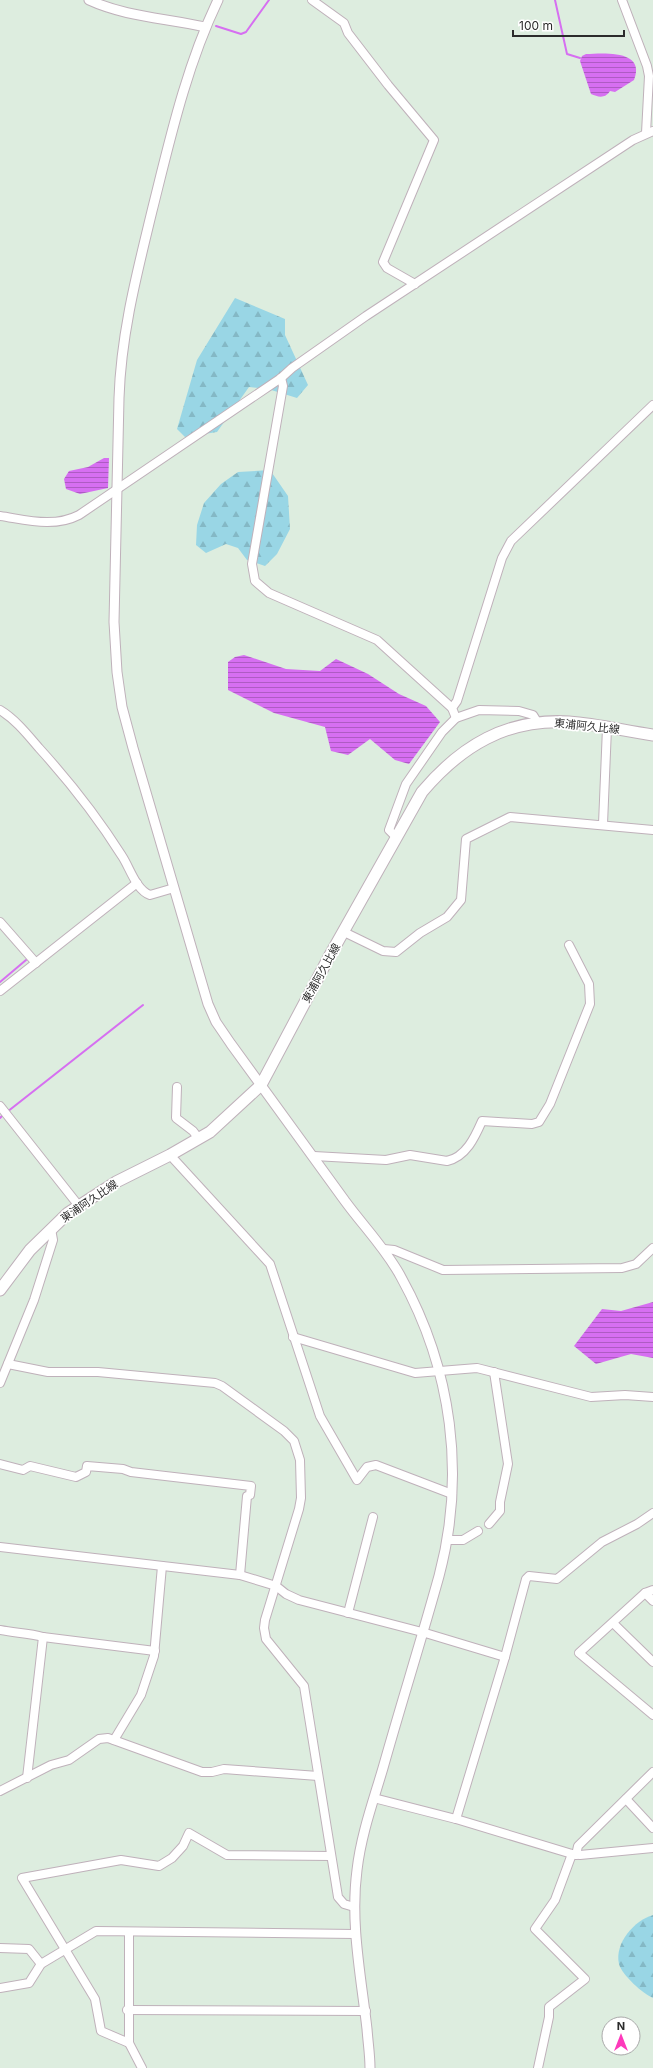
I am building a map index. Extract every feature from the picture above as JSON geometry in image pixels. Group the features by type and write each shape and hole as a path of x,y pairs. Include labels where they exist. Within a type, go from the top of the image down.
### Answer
{"main road":[{"name":"東浦阿久比線","path":"0,1290 23,1258 51,1228 79,1206 116,1182 198,1139 221,1123 261,1086 277,1053 422,792 432,780 464,750 497,733 538,723 568,722 653,735"}],"street":[{"path":"89,0 109,9 126,14 205,27"},
{"path":"218,0 205,27 186,80 169,140 128,312 119,375 114,622 117,672 122,707 131,742 208,1004 216,1022 261,1086 314,1156 355,1215 384,1249 400,1276 423,1322 439,1370 450,1421 454,1471 447,1540 374,1798 357,1867 354,1907 355,1934 366,2011 370,2068"},
{"path":"312,0 344,23 348,33 388,85 434,140 383,262 387,268 415,284"},
{"path":"0,516 44,523 61,522 79,515 281,378 338,335 650,132 648,66 622,0"},
{"path":"281,378 283,386 252,564 255,581 269,593 377,640 388,648 452,708 456,718"},
{"path":"452,708 457,700 502,558 511,541 653,405"},
{"path":"0,710 26,732 61,772 123,857 137,883 150,895 174,888"},
{"path":"396,837 389,830 406,784 442,732 456,718 479,710 519,711 533,715 538,723"},
{"path":"603,824 607,728"},
{"path":"344,932 383,951 396,952 420,933 447,917 461,900 466,839 505,818 514,816 653,830"},
{"path":"0,991 137,883"},
{"path":"0,922 36,963"},
{"path":"314,1156 386,1160 410,1155 452,1160 470,1145 482,1121 532,1124 539,1122 550,1104 590,1004 589,984 569,945"},
{"path":"177,1087 176,1118 193,1131 198,1139"},
{"path":"0,1106 79,1206"},
{"path":"170,1155 270,1264 320,1416 357,1480 367,1467 376,1465 452,1494"},
{"path":"0,1383 27,1320 53,1240 51,1228"},
{"path":"384,1249 394,1250 443,1270 622,1268 636,1264 653,1248"},
{"path":"293,1337 415,1373 469,1368 494,1372 591,1397 625,1395 653,1397"},
{"path":"8,1364 48,1372 98,1372 215,1383 222,1386 284,1431 294,1441 298,1450 301,1498 265,1620 265,1632 270,1644 304,1686 338,1897 344,1904 354,1907"},
{"path":"489,1524 500,1511 500,1502 508,1464 494,1372"},
{"path":"0,1464 23,1470 30,1466 76,1477 86,1472 87,1466 123,1469 131,1472 251,1486 250,1495 247,1496 240,1575"},
{"path":"456,1819 505,1657 526,1579 529,1576 557,1579 602,1542 637,1524 653,1512"},
{"path":"348,1613 373,1517"},
{"path":"447,1540 462,1540 478,1531"},
{"path":"0,1547 240,1575 276,1586 286,1594 299,1600 422,1632 505,1657"},
{"path":"114,1740 143,1690 155,1650 162,1566"},
{"path":"652,1713 579,1653 649,1592 653,1602"},
{"path":"613,1623 653,1662"},
{"path":"0,1630 21,1635 28,1633 43,1637 155,1650"},
{"path":"27,1778 43,1637"},
{"path":"0,1791 51,1765 69,1760 99,1739 114,1740 202,1772 212,1772 224,1769 318,1776"},
{"path":"538,2068 549,2017 549,2007 585,1979 535,1929 555,1900 578,1846 653,1772"},
{"path":"374,1798 456,1819 574,1854 653,1848"},
{"path":"626,1799 653,1828"},
{"path":"129,2043 100,2031 95,1999 22,1878 121,1860 159,1866 172,1858 183,1846 189,1833 227,1855 331,1856"},
{"path":"0,1988 29,1983 41,1964 96,1931 355,1934"},
{"path":"129,1932 129,2043 142,2068"},
{"path":"0,1948 29,1949 41,1964"},
{"path":"128,2010 366,2011"}],"green space":[{"path":"235,298 285,319 285,335 308,385 297,398 268,389 249,387 217,432 185,437 177,429 197,360"},
{"path":"270,470 288,496 290,529 277,554 265,566 247,560 238,548 226,544 206,553 196,545 197,525 204,503 221,484 238,472"},
{"path":"653,1915 653,1998 628,1979 619,1964 618,1956 627,1934 639,1922"}],"shaded area":[{"path":"603,53 622,55 629,58 634,63 636,70 634,80 615,92 610,91 604,96 591,94 580,61 582,56 586,54"},
{"path":"104,458 109,458 108,488 80,494 66,489 64,479 69,471 88,467"},
{"path":"244,655 286,669 320,671 336,659 368,674 399,694 426,706 440,722 409,764 395,760 370,739 348,755 331,751 325,727 274,713 228,690 228,662 235,657"},
{"path":"653,1302 653,1358 631,1354 596,1364 574,1346 602,1309 621,1311"}],"waterway":[{"path":"216,26 241,34 246,32 269,0"},
{"path":"555,0 567,54 580,58"},
{"path":"0,982 26,960"},
{"path":"7,1112 143,1005"},
{"path":"0,1118 4,1114"}]}
